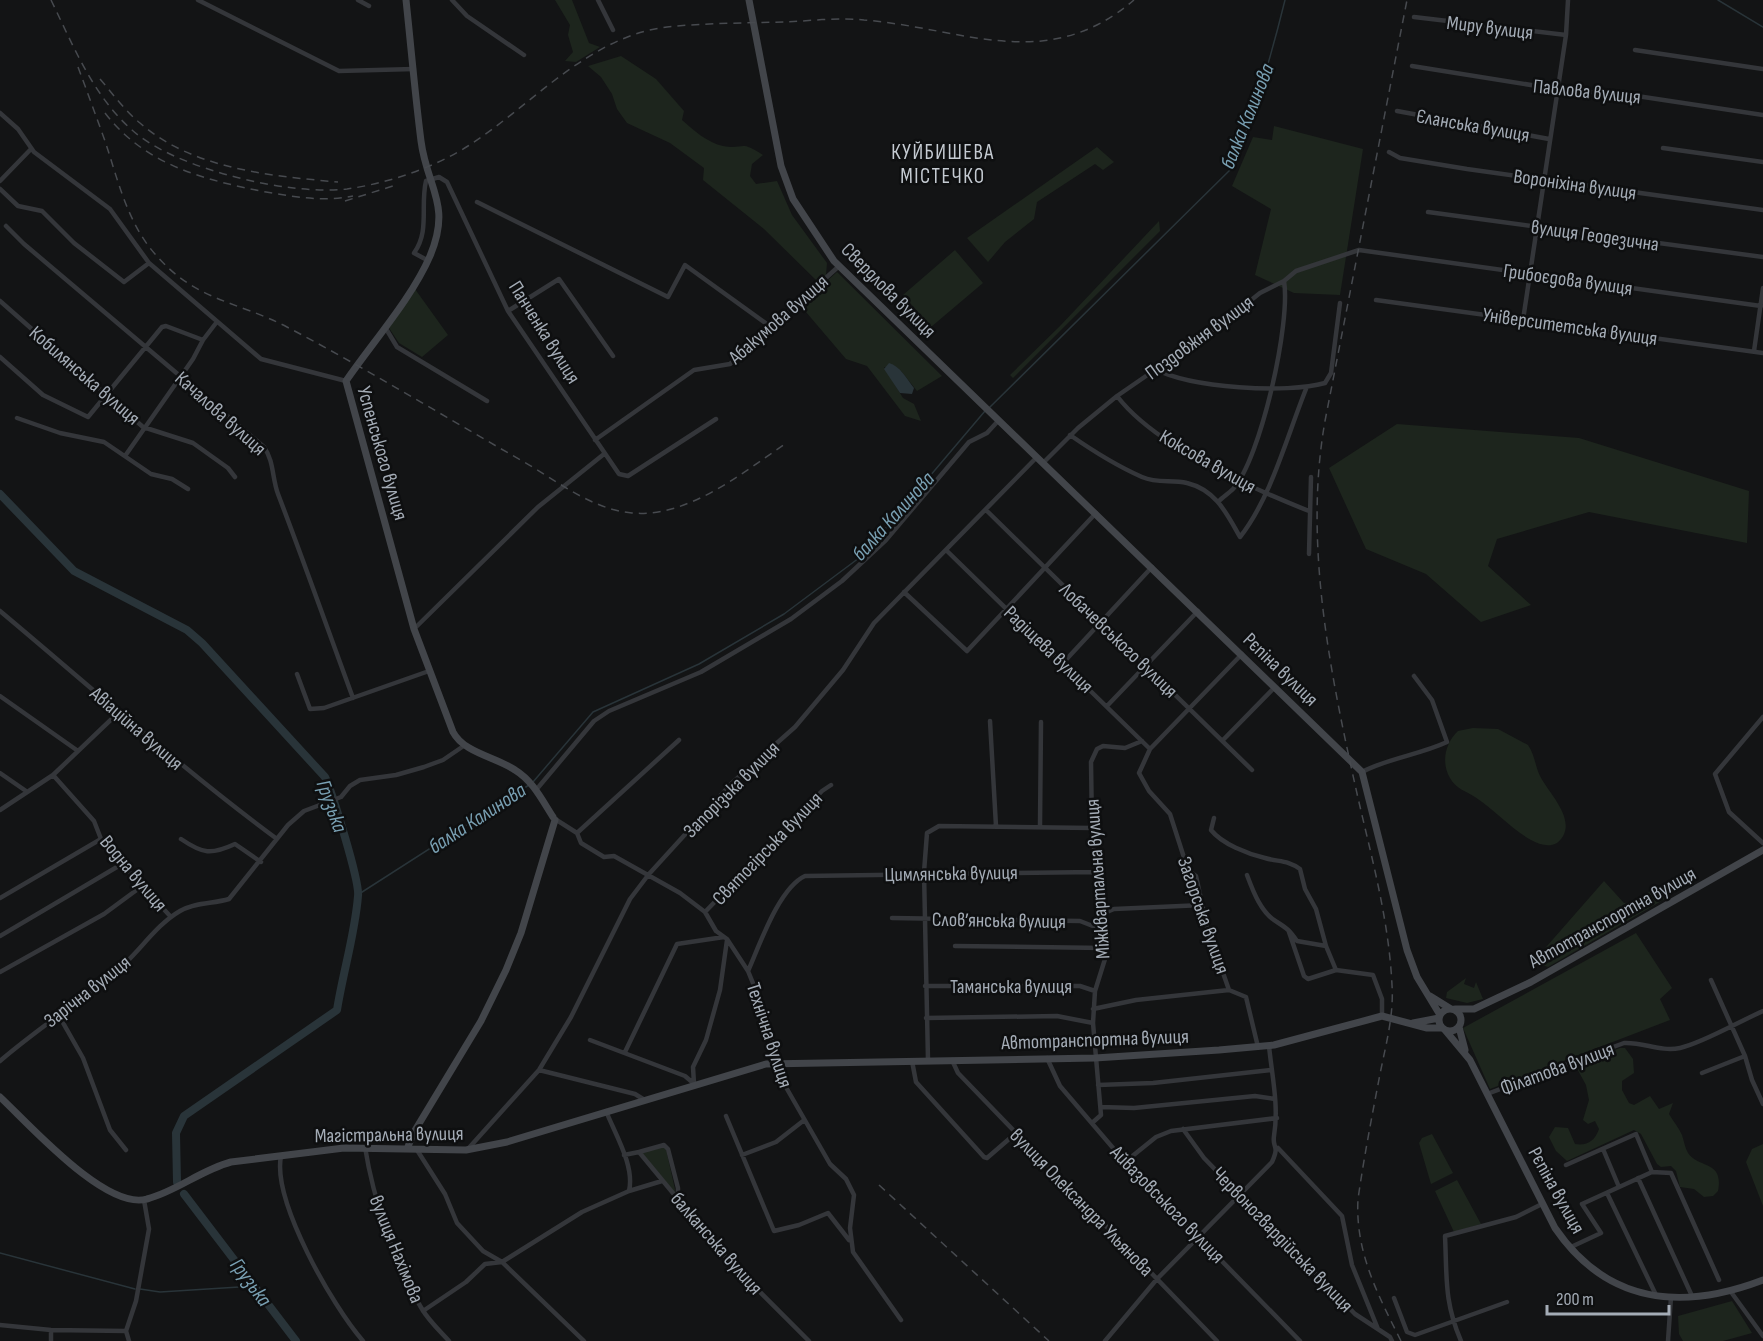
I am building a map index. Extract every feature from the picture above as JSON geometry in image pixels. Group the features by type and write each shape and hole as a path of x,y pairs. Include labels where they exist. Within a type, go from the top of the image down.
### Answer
{"street":[{"path":"198,0 339,71 414,69"},
{"path":"358,0 369,6"},
{"path":"346,381 385,327 427,260 440,221 440,204 422,144 406,0"},
{"path":"452,0 472,21 524,55"},
{"path":"598,0 613,30"},
{"name":"Свердлова вулиця","path":"749,0 781,166 793,199 838,267 989,414"},
{"path":"1522,320 1566,35 1568,0"},
{"name":"Миру вулиця","path":"1414,17 1566,35"},
{"path":"1635,50 1763,69"},
{"name":"Павлова вулиця","path":"1412,66 1556,89 1637,96 1763,116"},
{"name":"Єланська вулиця","path":"1397,111 1549,139"},
{"name":"Успенського вулиця","path":"0,113 18,129 31,149 110,209 149,263 216,323 261,359 346,381 414,629 453,732 465,745 523,777 534,787 554,819"},
{"path":"1663,148 1763,162"},
{"path":"0,181 31,149"},
{"name":"Вороніхіна вулиця","path":"1389,152 1400,158 1763,210"},
{"name":"Панченка вулиця","path":"427,260 414,253 422,242 422,197 426,181 439,177 447,182 508,311 619,474 628,476 716,419"},
{"path":"0,189 18,206 42,211 74,243 124,282 149,263"},
{"path":"477,202 668,297 685,265 771,327"},
{"name":"вулиця Геодезична","path":"1428,212 1763,256"},
{"name":"Качалова вулиця","path":"6,226 144,346 258,440 270,455 271,475 353,698"},
{"name":"Поздовжня вулиця","path":"1040,460 1117,396 1260,293 1284,281 1296,271 1359,250 1374,252"},
{"name":"Грибоєдова вулиця","path":"1374,252 1761,306"},
{"name":"Абакумова вулиця","path":"595,441 694,370 730,364 838,267"},
{"path":"508,311 559,279 613,356"},
{"path":"1219,501 1238,481 1273,390 1285,320 1284,281"},
{"path":"1754,351 1763,288"},
{"name":"Університетська вулиця","path":"1376,300 1763,353"},
{"name":"Кобилянська вулиця","path":"0,301 105,396 143,427 193,443 228,468 235,477"},
{"path":"1155,369 1163,373 1209,382 1273,390 1306,389 1325,383 1331,373 1340,303"},
{"path":"125,456 216,323"},
{"path":"0,357 43,395 88,417 144,346 166,326 203,340"},
{"path":"385,327 397,347 487,401"},
{"path":"1070,435 1099,455 1142,477 1161,483 1187,483 1219,501 1240,537 1250,525 1306,389"},
{"name":"Коксова вулиця","path":"1117,396 1125,408 1166,438 1238,481 1309,511"},
{"name":"Рєпіна вулиця","path":"989,414 1096,513 1362,772"},
{"path":"17,418 60,433 104,442 151,474 172,479 188,489"},
{"path":"534,787 594,721 609,711 702,672 791,619 842,581 893,532 969,442 987,433 998,421"},
{"path":"414,629 538,507 604,454"},
{"name":"Запорізька вулиця","path":"466,1150 539,1070 570,1017 630,899 649,874 732,783 795,727 843,669 874,623 986,510 1040,460"},
{"path":"1309,554 1311,477"},
{"name":"Лобачевського вулиця","path":"986,510 1252,770"},
{"path":"904,592 967,651 1096,513"},
{"name":"Радіщева вулиця","path":"946,550 1150,749"},
{"path":"1063,663 1152,567"},
{"name":"Авіаційна вулиця","path":"0,611 120,711 177,763 278,839"},
{"path":"1107,706 1198,611"},
{"path":"1150,749 1242,654"},
{"path":"297,674 310,709 324,708 429,670"},
{"path":"1414,676 1432,700 1447,742 1432,749 1377,764 1362,772 1407,950 1417,977 1440,1016 1443,1029 1455,1030 1474,1009"},
{"path":"1223,740 1275,687"},
{"path":"0,696 78,752"},
{"path":"0,810 53,775 120,711"},
{"path":"1763,717 1715,774 1729,812 1763,843"},
{"path":"990,721 996,826"},
{"path":"1040,826 1041,722"},
{"path":"578,833 679,740"},
{"name":"Міжквартальна вулиця","path":"1101,1107 1095,1058 1093,1009 1095,991 1105,958 1092,828 1090,762 1094,754 1103,746 1125,748 1142,741"},
{"name":"Водна вулиця","path":"53,775 94,821 101,838 122,864 171,917 198,904 213,904 229,899 261,862 288,825 304,811 334,799 360,780 396,775 424,767 451,756 465,745"},
{"name":"Загорська вулиця","path":"1150,749 1139,773 1149,791 1170,814 1188,870 1196,876 1206,927 1229,990 1246,997 1258,1047"},
{"path":"0,773 26,791"},
{"name":"Святогірська вулиця","path":"705,912 822,791 831,785"},
{"path":"1214,818 1211,830 1222,839 1262,858 1289,861 1300,868 1305,889 1316,909 1326,946 1336,970"},
{"path":"407,1149 482,1021 506,970 521,933 554,819"},
{"name":"Технічна вулиця","path":"554,819 578,833 581,843 604,857 614,856 649,874 705,912 716,930 726,938 748,970 768,1020 779,1075 830,1164 846,1179 854,1195 850,1241"},
{"path":"928,1060 924,872 927,833 939,826 1092,828"},
{"path":"0,898 101,838"},
{"path":"181,838 191,846 212,853 235,844 261,862"},
{"name":"Автотранспортна вулиця","path":"1474,1009 1549,972 1763,850"},
{"path":"0,936 122,864"},
{"name":"Цимлянська вулиця","path":"748,970 783,898 795,882 805,876 924,872 1096,872"},
{"path":"1247,875 1254,894 1265,910 1277,922 1286,925 1297,941 1326,946"},
{"path":"0,972 104,914 142,886"},
{"path":"1102,914 1114,909 1203,905"},
{"name":"Зарічна вулиця","path":"0,1061 58,1014 115,973 171,917"},
{"name":"Слов’янська вулиця","path":"892,918 1080,921 1103,930"},
{"path":"1286,925 1304,976 1308,979 1336,970 1373,975 1382,999 1382,1016"},
{"path":"625,1052 677,944 726,938 715,1010 706,1040 693,1067 694,1084"},
{"path":"955,946 1104,948"},
{"path":"1711,980 1745,1056 1752,1080 1763,1104"},
{"name":"Таманська вулиця","path":"925,986 1080,986 1095,991"},
{"name":"Таманська вулиця","path":"1093,1009 1136,1000 1229,990"},
{"path":"1426,993 1453,1009 1461,1018 1463,1046 1470,1060"},
{"path":"1410,1023 1440,1016 1453,1009 1474,1009"},
{"name":"Філатова вулиця","path":"1487,1094 1624,1043 1641,1042 1656,1049 1680,1048 1763,1011"},
{"path":"58,1014 83,1058 110,1130 126,1150"},
{"path":"926,1018 1057,1016 1093,1023"},
{"name":"Автотранспортна вулиця","path":"776,1063 1095,1058 1258,1047 1382,1016 1427,1028 1443,1029"},
{"name":"Рєпіна вулиця","path":"1443,1029 1470,1060 1555,1228 1570,1248 1594,1270 1618,1285 1671,1298 1731,1292 1763,1280"},
{"path":"590,1040 685,1076 694,1084"},
{"path":"1269,1046 1277,1119 1274,1135 1278,1148 1342,1216 1352,1265 1378,1329"},
{"path":"1702,1073 1745,1056"},
{"name":"Айвазовського вулиця","path":"1047,1058 1060,1086 1125,1162 1300,1341"},
{"name":"вулиця Олександра Ульянова","path":"952,1060 958,1073 1217,1341"},
{"path":"912,1061 916,1082 984,1157 987,1158 1016,1133"},
{"name":"Магістральна вулиця","path":"0,1097 96,1185 121,1198 144,1200 169,1192 215,1166 281,1156 365,1148 466,1150 507,1142 753,1066 776,1063"},
{"path":"539,1070 635,1094 643,1099"},
{"path":"1098,1084 1153,1083 1271,1070"},
{"path":"1092,1123 1101,1115 1101,1107 1134,1108 1255,1096 1275,1099"},
{"path":"606,1111 624,1155 631,1184 629,1191"},
{"path":"726,1116 774,1231 799,1225 828,1213 850,1241 853,1252 901,1320"},
{"path":"1125,1162 1156,1137 1183,1129 1277,1119"},
{"path":"742,1155 776,1142 803,1120"},
{"name":"Червоногвардійська вулиця","path":"1183,1129 1204,1158 1355,1314 1392,1341"},
{"path":"1566,1165 1636,1134 1652,1172"},
{"path":"413,1138 417,1150 445,1194 457,1224 483,1251 502,1262 584,1341"},
{"path":"624,1155 664,1144 668,1149 678,1188 678,1199"},
{"name":"вулиця Нахімова","path":"365,1148 371,1184 409,1286 423,1311 449,1341"},
{"path":"1105,1341 1157,1279 1272,1162 1278,1148"},
{"path":"1603,1149 1620,1187"},
{"name":"балканська вулиця","path":"639,1152 730,1262 809,1341"},
{"path":"281,1156 279,1166 294,1220 330,1296 363,1341"},
{"path":"1570,1248 1601,1233 1582,1204 1652,1172 1671,1173 1719,1280"},
{"path":"1638,1178 1692,1297"},
{"path":"423,1311 466,1282 485,1264 502,1262 582,1212 629,1191 662,1181"},
{"path":"1607,1193 1656,1295"},
{"path":"129,1341 126,1330 136,1300 149,1229 144,1200"},
{"path":"1461,1341 1452,1322 1445,1287 1445,1236 1516,1216 1542,1204"},
{"path":"1731,1292 1763,1336"},
{"path":"1394,1298 1407,1332 1415,1335 1507,1302"},
{"path":"1668,1341 1671,1298"},
{"path":"0,1325 51,1330 126,1330"},
{"path":"51,1330 51,1341"}],"shaded area":[{"path":"555,0 572,0 589,43 600,47 576,62 565,61 573,52 568,35 570,25"},
{"path":"621,56 656,79 684,111 682,120 701,136 723,146 746,146 763,155 752,164 750,176 756,184 777,181 792,215 827,263 826,275 818,282 764,229 703,180 704,168 670,143 627,123 617,109 612,94 601,77 588,66"},
{"path":"1274,126 1363,149 1340,295 1294,293 1255,275 1271,209 1232,186 1253,137 1272,140"},
{"path":"1097,147 1114,162 1103,170 1095,164 1037,202 1034,219 1005,242 988,262 967,238"},
{"path":"1159,221 1160,231 1013,378 1010,375 1060,326"},
{"path":"955,250 983,283 931,327 903,295"},
{"path":"837,272 942,376 917,391 901,371 884,367 903,398 914,404 921,421 905,416 867,366 846,359 800,305"},
{"path":"415,289 448,335 422,357 399,343 389,328"},
{"path":"889,363 897,367 906,377 914,388 912,394 900,393 884,369"},
{"path":"1397,424 1579,438 1749,491 1747,543 1589,512 1497,539 1488,566 1531,605 1481,622 1426,574 1366,549 1329,468"},
{"path":"1473,728 1498,729 1528,745 1540,776 1565,818 1564,835 1557,843 1547,845 1531,840 1452,782 1445,760 1447,747 1458,731"},
{"path":"1604,881 1624,903 1634,902 1656,887 1665,890 1670,896 1548,967 1542,965 1540,954"},
{"path":"1636,933 1672,988 1660,999 1670,1020 1490,1089 1463,1028"},
{"path":"1466,978 1464,984 1474,988 1476,982 1483,999 1467,1003 1446,998 1447,992"},
{"path":"1625,1048 1633,1059 1634,1073 1622,1081 1622,1090 1629,1103 1634,1105 1650,1096 1659,1109 1673,1103 1669,1114 1681,1132 1688,1153 1717,1174 1718,1191 1713,1196 1704,1197 1694,1189 1680,1187 1676,1171 1671,1166 1661,1167 1657,1164 1641,1134 1634,1130 1567,1161 1556,1151 1549,1137 1555,1127 1568,1128 1575,1144 1593,1140 1599,1129 1595,1121 1588,1124 1583,1120 1589,1100 1586,1085 1575,1065"},
{"path":"1432,1134 1453,1173 1431,1184 1419,1143 1422,1138"},
{"path":"1763,1144 1763,1206 1746,1162 1752,1149"},
{"path":"663,1146 666,1149 676,1194 642,1153"},
{"path":"1457,1180 1481,1224 1454,1232 1435,1191"},
{"path":"1732,1301 1752,1333 1723,1341 1683,1341 1679,1334 1678,1316"}],"waterway":[{"name":"балка Калинова","path":"989,408 1231,169 1262,85 1285,0"},
{"path":"1718,0 1763,27"},
{"name":"балка Калинова","path":"533,782 593,712 699,664 784,614 863,555 985,411"},
{"name":"Грузька","path":"0,494 74,571 187,630 202,643 325,777 350,856 358,896 337,1010 184,1116 176,1133 177,1182"},
{"name":"балка Калинова","path":"359,894 529,785"},
{"name":"Грузька","path":"184,1194 296,1341"},
{"path":"0,1253 135,1289"},
{"path":"140,1289 160,1292 255,1286"}],"railway":[{"path":"51,0 85,69 106,102 132,130 151,144 176,157 234,177 265,184 323,190 347,189 379,183 410,174 440,161 491,130 586,58 639,33 667,27 696,25 844,19 901,25 1004,41 1036,41 1069,36 1101,23 1134,0"},
{"path":"1401,1341 1370,1273 1360,1237 1358,1218 1358,1199 1363,1168 1391,1018 1392,985 1384,914 1338,705 1330,658 1323,611 1317,515 1319,468 1325,421 1407,0"},
{"path":"78,67 130,214 145,242 170,270 201,291 269,318 317,343 576,494 603,506 632,513 653,513 673,509 713,492 785,444"},
{"path":"100,79 135,118 183,151 233,168 286,177 338,182"},
{"path":"105,113 138,146 177,168 220,182 266,192 320,199 353,196"},
{"path":"345,201 393,186"},
{"path":"879,1185 1049,1341"}],"district":[{"name":"КУЙБИШЕВА МІСТЕЧКО","path":"943,164"}]}
